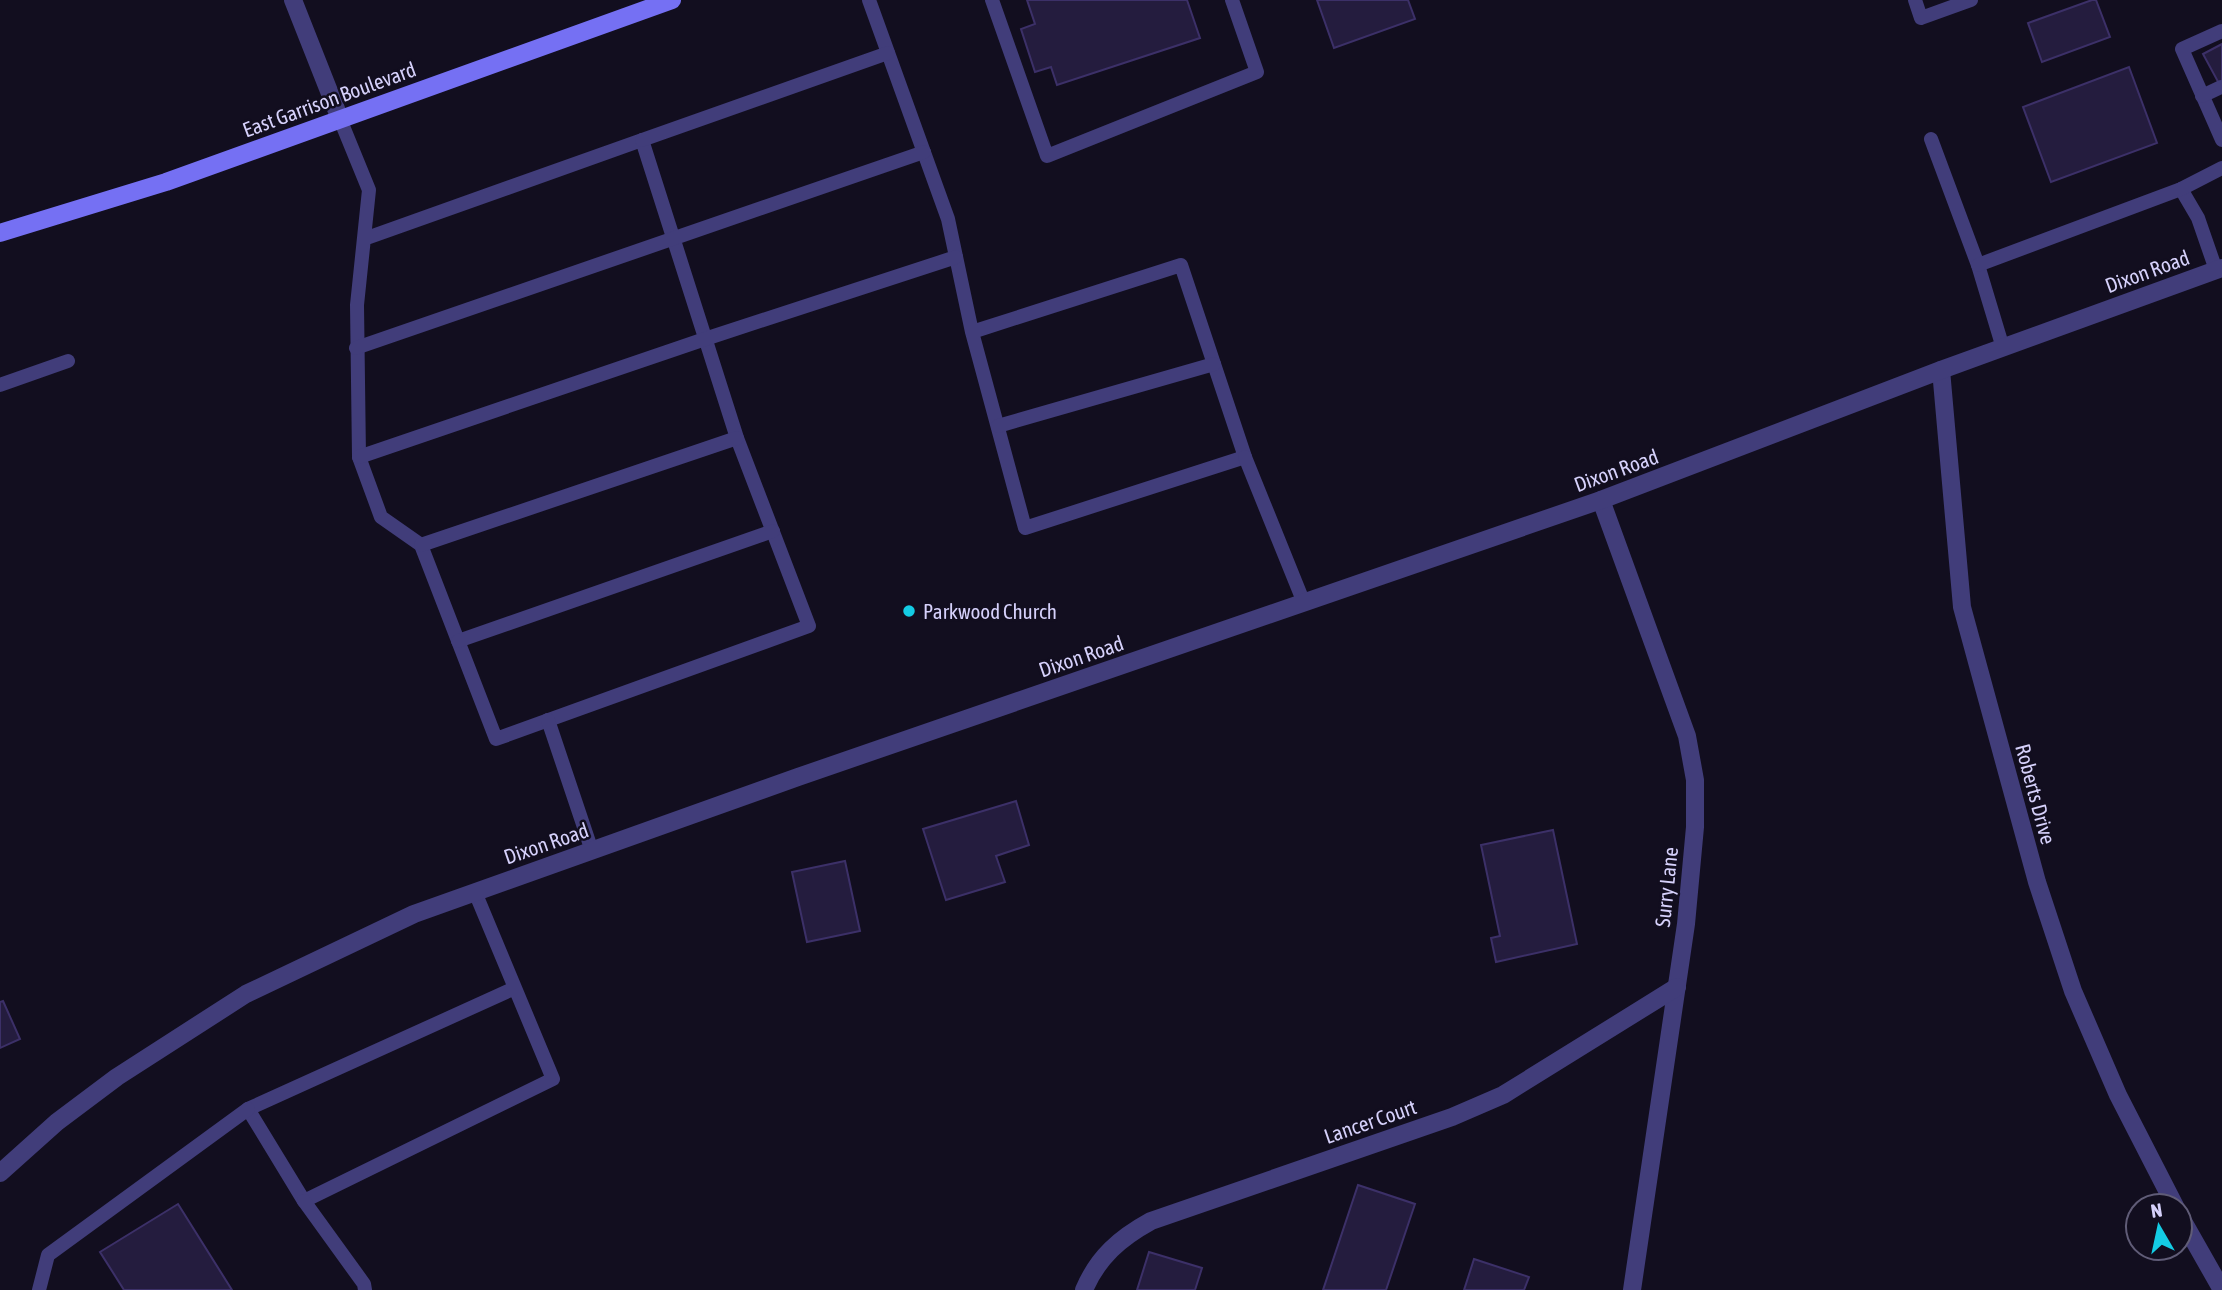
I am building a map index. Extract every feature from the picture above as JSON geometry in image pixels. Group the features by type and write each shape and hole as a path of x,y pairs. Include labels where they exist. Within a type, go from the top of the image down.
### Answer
{"main road":[{"name":"East Garrison Boulevard","path":"3,227 166,182 672,0"}],"street":[{"path":"293,0 340,119"},
{"name":"Dixon Road","path":"0,1173 57,1122 117,1077 246,994 414,914 1601,500 1941,370 2219,269"},
{"name":"Roberts Drive","path":"1941,370 1962,607 2037,883 2078,1002 2118,1096 2168,1192"},
{"name":"Surry Lane","path":"1601,500 1687,736 1695,780 1686,924 1632,1290"},
{"name":"Lancer Court","path":"1084,1290 1104,1255 1126,1235 1151,1221 1452,1117 1503,1095 1677,987"},
{"path":"2194,1241 2222,1290"}],"lane":[{"path":"869,0 948,219 972,332 1026,528 1245,457"},
{"path":"992,0 1047,156 1257,72 1232,0"},
{"path":"1915,0 1921,18 1971,0"},
{"path":"2222,31 2182,49 2222,140"},
{"path":"364,239 888,53"},
{"path":"2202,96 2221,87"},
{"path":"340,119 369,190 357,305 359,457 381,517 421,545 496,739 809,626 737,438 642,141"},
{"path":"1931,139 1978,265 2003,348"},
{"path":"356,348 924,152"},
{"path":"1978,265 2181,189 2222,168"},
{"path":"2181,189 2198,218 2219,269"},
{"path":"359,457 705,339 957,257"},
{"path":"972,332 1181,265 1245,457 1304,603"},
{"path":"0,385 68,361"},
{"path":"998,426 1214,364"},
{"path":"421,545 737,438"},
{"path":"458,640 773,531"},
{"path":"548,720 592,850"},
{"path":"304,1201 554,1079 475,892"},
{"path":"39,1290 48,1255 248,1109 515,988"},
{"path":"248,1109 304,1201 364,1284 365,1290"}],"building":[{"path":"1027,0 1187,0 1200,38 1057,85 1051,67 1035,72 1021,29 1035,24"},
{"path":"1317,0 1408,0 1415,19 1334,48"},
{"path":"2096,0 2110,37 2042,62 2028,23"},
{"path":"2222,44 2222,89 2203,54"},
{"path":"2129,67 2157,143 2051,182 2023,107"},
{"path":"1016,801 1029,845 996,856 1005,882 946,900 923,829"},
{"path":"1553,830 1577,944 1496,962 1491,938 1500,936 1481,845"},
{"path":"845,861 860,931 807,942 792,872"},
{"path":"3,1001 20,1039 0,1048 0,1002"},
{"path":"1358,1185 1415,1204 1386,1290 1323,1290"},
{"path":"178,1204 232,1290 124,1290 100,1252"},
{"path":"1149,1252 1202,1268 1195,1290 1137,1290"},
{"path":"1474,1259 1529,1277 1524,1290 1464,1290"}],"place":[{"name":"Parkwood Church","path":"909,611"}]}
